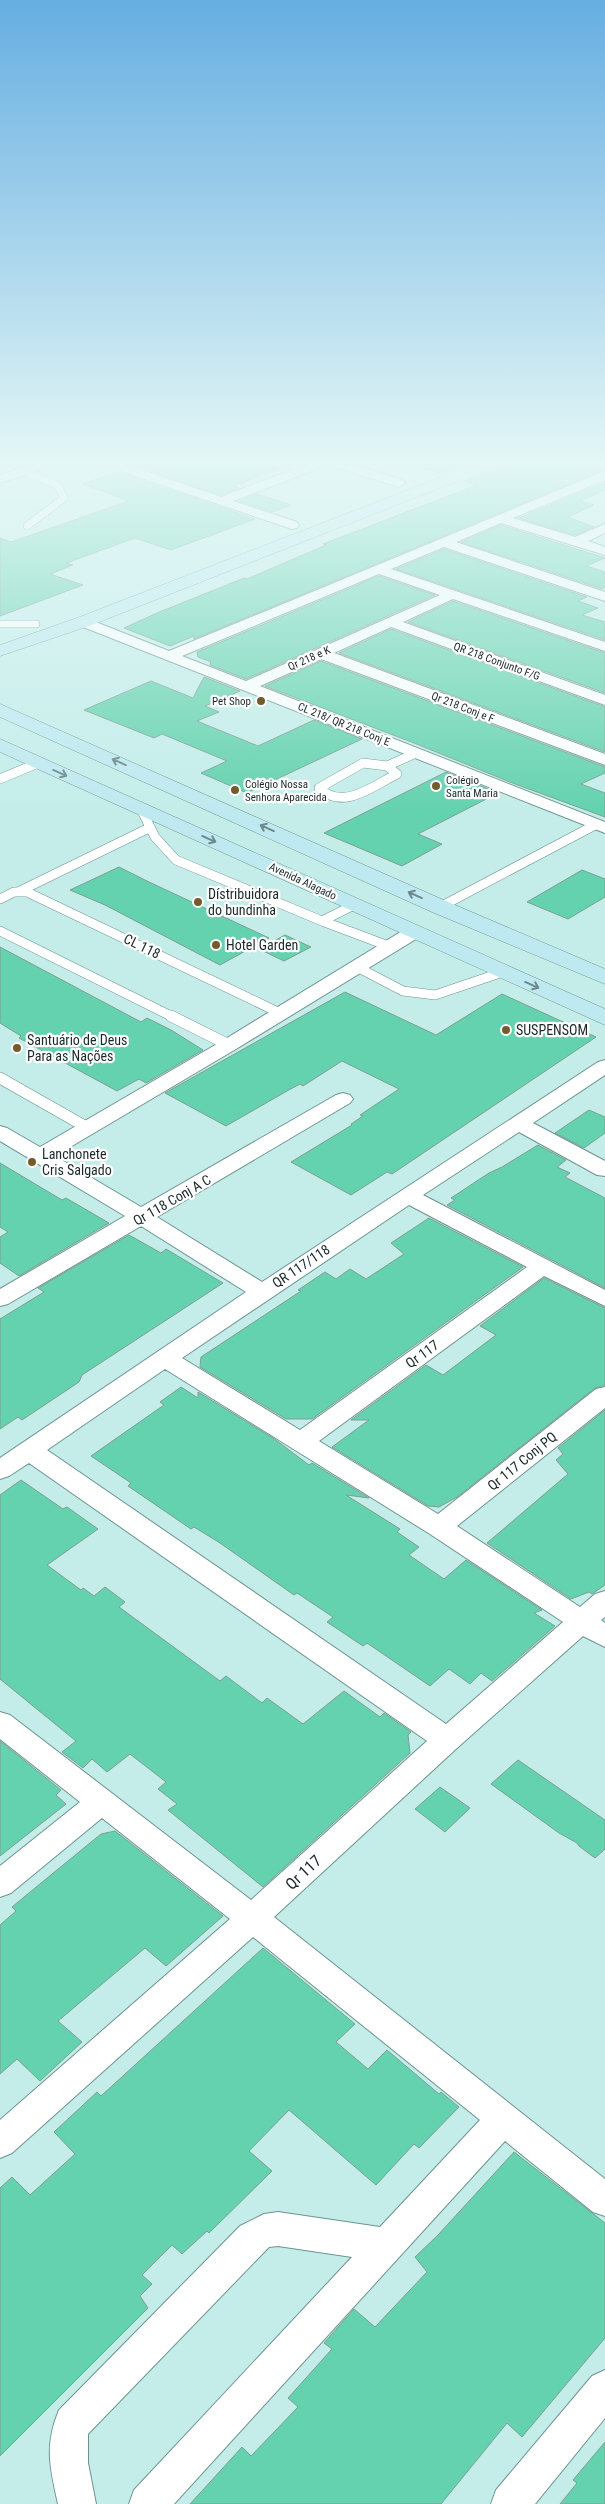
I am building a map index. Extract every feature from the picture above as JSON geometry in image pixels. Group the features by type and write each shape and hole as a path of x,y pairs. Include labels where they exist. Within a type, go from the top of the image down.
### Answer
{"main road":[{"path":"0,636 156,578"},
{"path":"0,651 83,622 197,578"},
{"path":"0,710 203,799 440,907 605,977"},
{"name":"Avenida Alagado","path":"0,745 139,813 354,905 605,1018"},
{"path":"139,813 126,797 136,791 203,799"},
{"path":"387,920 420,920 440,907"},
{"path":"454,950 448,942 454,932 473,928 490,928"}],"street":[{"path":"169,656 358,578"},
{"path":"405,578 601,641"},
{"path":"551,578 605,596"},
{"name":"Qr 218 e K","path":"248,686 453,594"},
{"name":"CL 218/ QR 218 Conj E","path":"83,622 600,826"},
{"name":"QR 218 Conjunto F/G","path":"390,622 605,700"},
{"name":"Qr 218 Conj e F","path":"320,653 605,760"},
{"path":"40,1156 282,1014 414,932"},
{"name":"QR 117/118","path":"0,1470 262,1292 605,1066"},
{"name":"Qr 118 Conj A C","path":"6,1289 142,1217 343,1099"},
{"path":"517,1123 605,1170"},
{"path":"0,1132 262,1292"},
{"path":"408,1196 605,1299"},
{"name":"Qr 117","path":"301,1442 543,1266"},
{"path":"166,1359 439,1527 594,1629"},
{"name":"Qr 117 Conj PQ","path":"439,1527 605,1395"},
{"path":"30,1451 447,1740"},
{"name":"Qr 117","path":"0,2142 252,1918 447,1740 594,1629 605,1601"},
{"path":"0,1723 252,1918 605,2200"},
{"path":"0,1884 102,1802"},
{"path":"148,2504 503,2120"},
{"path":"77,2504 66,2447 66,2436 72,2423 252,2238 264,2231 278,2229 388,2245"},
{"path":"510,2504 605,2389"}],"lane":[{"path":"0,624 36,624"},
{"path":"387,766 396,770 397,774 395,777 353,798 340,799 319,788 363,763 387,766 416,753"},
{"path":"1,779 38,763"},
{"path":"0,899 20,891 139,813 164,851 176,860 322,921 391,947"},
{"path":"440,907 600,826"},
{"name":"CL 118","path":"20,891 27,892 282,1014"},
{"path":"322,921 354,905"},
{"path":"0,931 229,1045"},
{"path":"358,967 402,991 435,995 503,972"},
{"path":"0,1078 88,1128"}],"building":[{"path":"0,578 62,578 83,585 0,616"},
{"path":"244,578 342,578 194,639 194,636 170,646 124,628"},
{"path":"375,578 384,578 435,595 246,679 210,665 211,662 198,657 197,652"},
{"path":"422,578 530,578 587,597 578,601 598,608 582,615 605,622 605,640"},
{"path":"569,578 605,578 605,587 602,589"},
{"path":"453,601 605,653 605,693 408,622"},
{"path":"391,629 605,707 605,752 339,653"},
{"path":"321,661 605,767 605,773 581,784 605,793 605,817 515,784 265,686"},
{"path":"204,677 240,691 205,706 219,712 197,721 258,746 314,720 362,739 247,793 201,773 227,761 162,734 154,738 84,710 151,681 193,698"},
{"path":"446,772 498,793 418,834 442,844 402,866 324,833"},
{"path":"119,867 269,938 220,965 105,905 70,890"},
{"path":"582,870 605,879 605,897 568,919 527,902"},
{"path":"285,935 311,947 284,961 259,949"},
{"path":"0,947 141,1022 147,1018 171,1030 203,1050 146,1083 139,1079 117,1091 19,1038 21,1036 0,1023"},
{"path":"345,992 436,1035 502,994 596,1037 392,1174 387,1172 351,1195 291,1162 352,1125 363,1116 360,1115 399,1089 342,1061 303,1086 300,1084 226,1126 165,1093"},
{"path":"589,1110 605,1117 605,1133 584,1148 555,1133"},
{"path":"538,1145 566,1160 557,1167 570,1173 565,1177 605,1198 605,1288 447,1205 455,1200 451,1198 489,1173"},
{"path":"0,1163 62,1200 66,1198 109,1223 19,1276 0,1263 0,1237 8,1232 0,1227"},
{"path":"429,1218 523,1267 312,1419 286,1419 200,1367 201,1357 301,1291 298,1290 325,1272 336,1279 350,1269 366,1279 404,1254 391,1243"},
{"path":"129,1235 161,1253 166,1249 223,1283 82,1375 79,1382 22,1420 18,1417 0,1429 0,1319 44,1292 38,1288"},
{"path":"544,1278 605,1308 605,1385 595,1388 457,1497 439,1507 428,1506 332,1447 369,1420 351,1420 426,1365 443,1375 496,1335 480,1326"},
{"path":"181,1387 198,1398 198,1392 273,1438 309,1465 312,1463 369,1498 346,1495 400,1529 397,1532 419,1547 409,1555 444,1579 466,1560 542,1610 534,1613 555,1626 492,1681 481,1673 470,1684 449,1669 430,1686 367,1643 363,1646 327,1622 333,1617 297,1593 294,1595 220,1543 194,1527 191,1529 128,1486 131,1483 91,1456 164,1405 160,1402"},
{"path":"605,1410 605,1585 592,1594 589,1592 571,1599 487,1543 568,1474 556,1460 563,1454 558,1448"},
{"path":"21,1480 63,1509 67,1507 98,1529 47,1565 81,1590 83,1588 94,1596 105,1587 125,1602 119,1607 220,1681 226,1676 262,1703 267,1698 303,1724 344,1691 380,1717 384,1713 411,1732 408,1735 410,1753 263,1887 168,1810 177,1804 158,1789 166,1782 130,1754 107,1772 92,1759 83,1768 62,1752 76,1741 0,1679 0,1495"},
{"path":"0,1741 61,1790 56,1795 66,1804 0,1856"},
{"path":"518,1760 605,1820 605,1849 595,1858 577,1843 559,1833 491,1784"},
{"path":"440,1787 470,1808 445,1832 415,1809"},
{"path":"115,1831 223,1916 166,1966 145,1948 58,2021 82,2042 40,2081 17,2059 0,2074 0,1925 16,1911 12,1907 52,1874 101,1834"},
{"path":"263,1948 355,2024 336,2042 368,2069 387,2050 439,2094 441,2092 459,2107 419,2148 414,2144 376,2185 289,2110 249,2151 272,2171 209,2233 207,2231 182,2254 172,2245 142,2275 152,2284 140,2296 148,2308 0,2456 0,2188 12,2177 30,2195 75,2154 54,2132 97,2092 101,2096"},
{"path":"514,2152 605,2223 605,2338 522,2437 507,2423 441,2504 190,2504 242,2447 251,2456 298,2407 288,2398 332,2349 324,2343 354,2309 375,2327 427,2272 415,2257 438,2235"},
{"path":"605,2442 605,2504 560,2504 577,2483 573,2480"}],"place":[{"name":"Pet Shop","path":"261,701"},
{"name":"Colégio Santa Maria","path":"436,786"},
{"name":"Colégio Nossa Senhora Aparecida","path":"235,790"},
{"name":"Dístribuidora do bundinha","path":"198,902"},
{"name":"Hotel Garden","path":"216,945"},
{"name":"SUSPENSOM","path":"506,1030"},
{"name":"Santuário de Deus Para as Nações","path":"17,1048"},
{"name":"Lanchonete Cris Salgado","path":"32,1162"}]}
